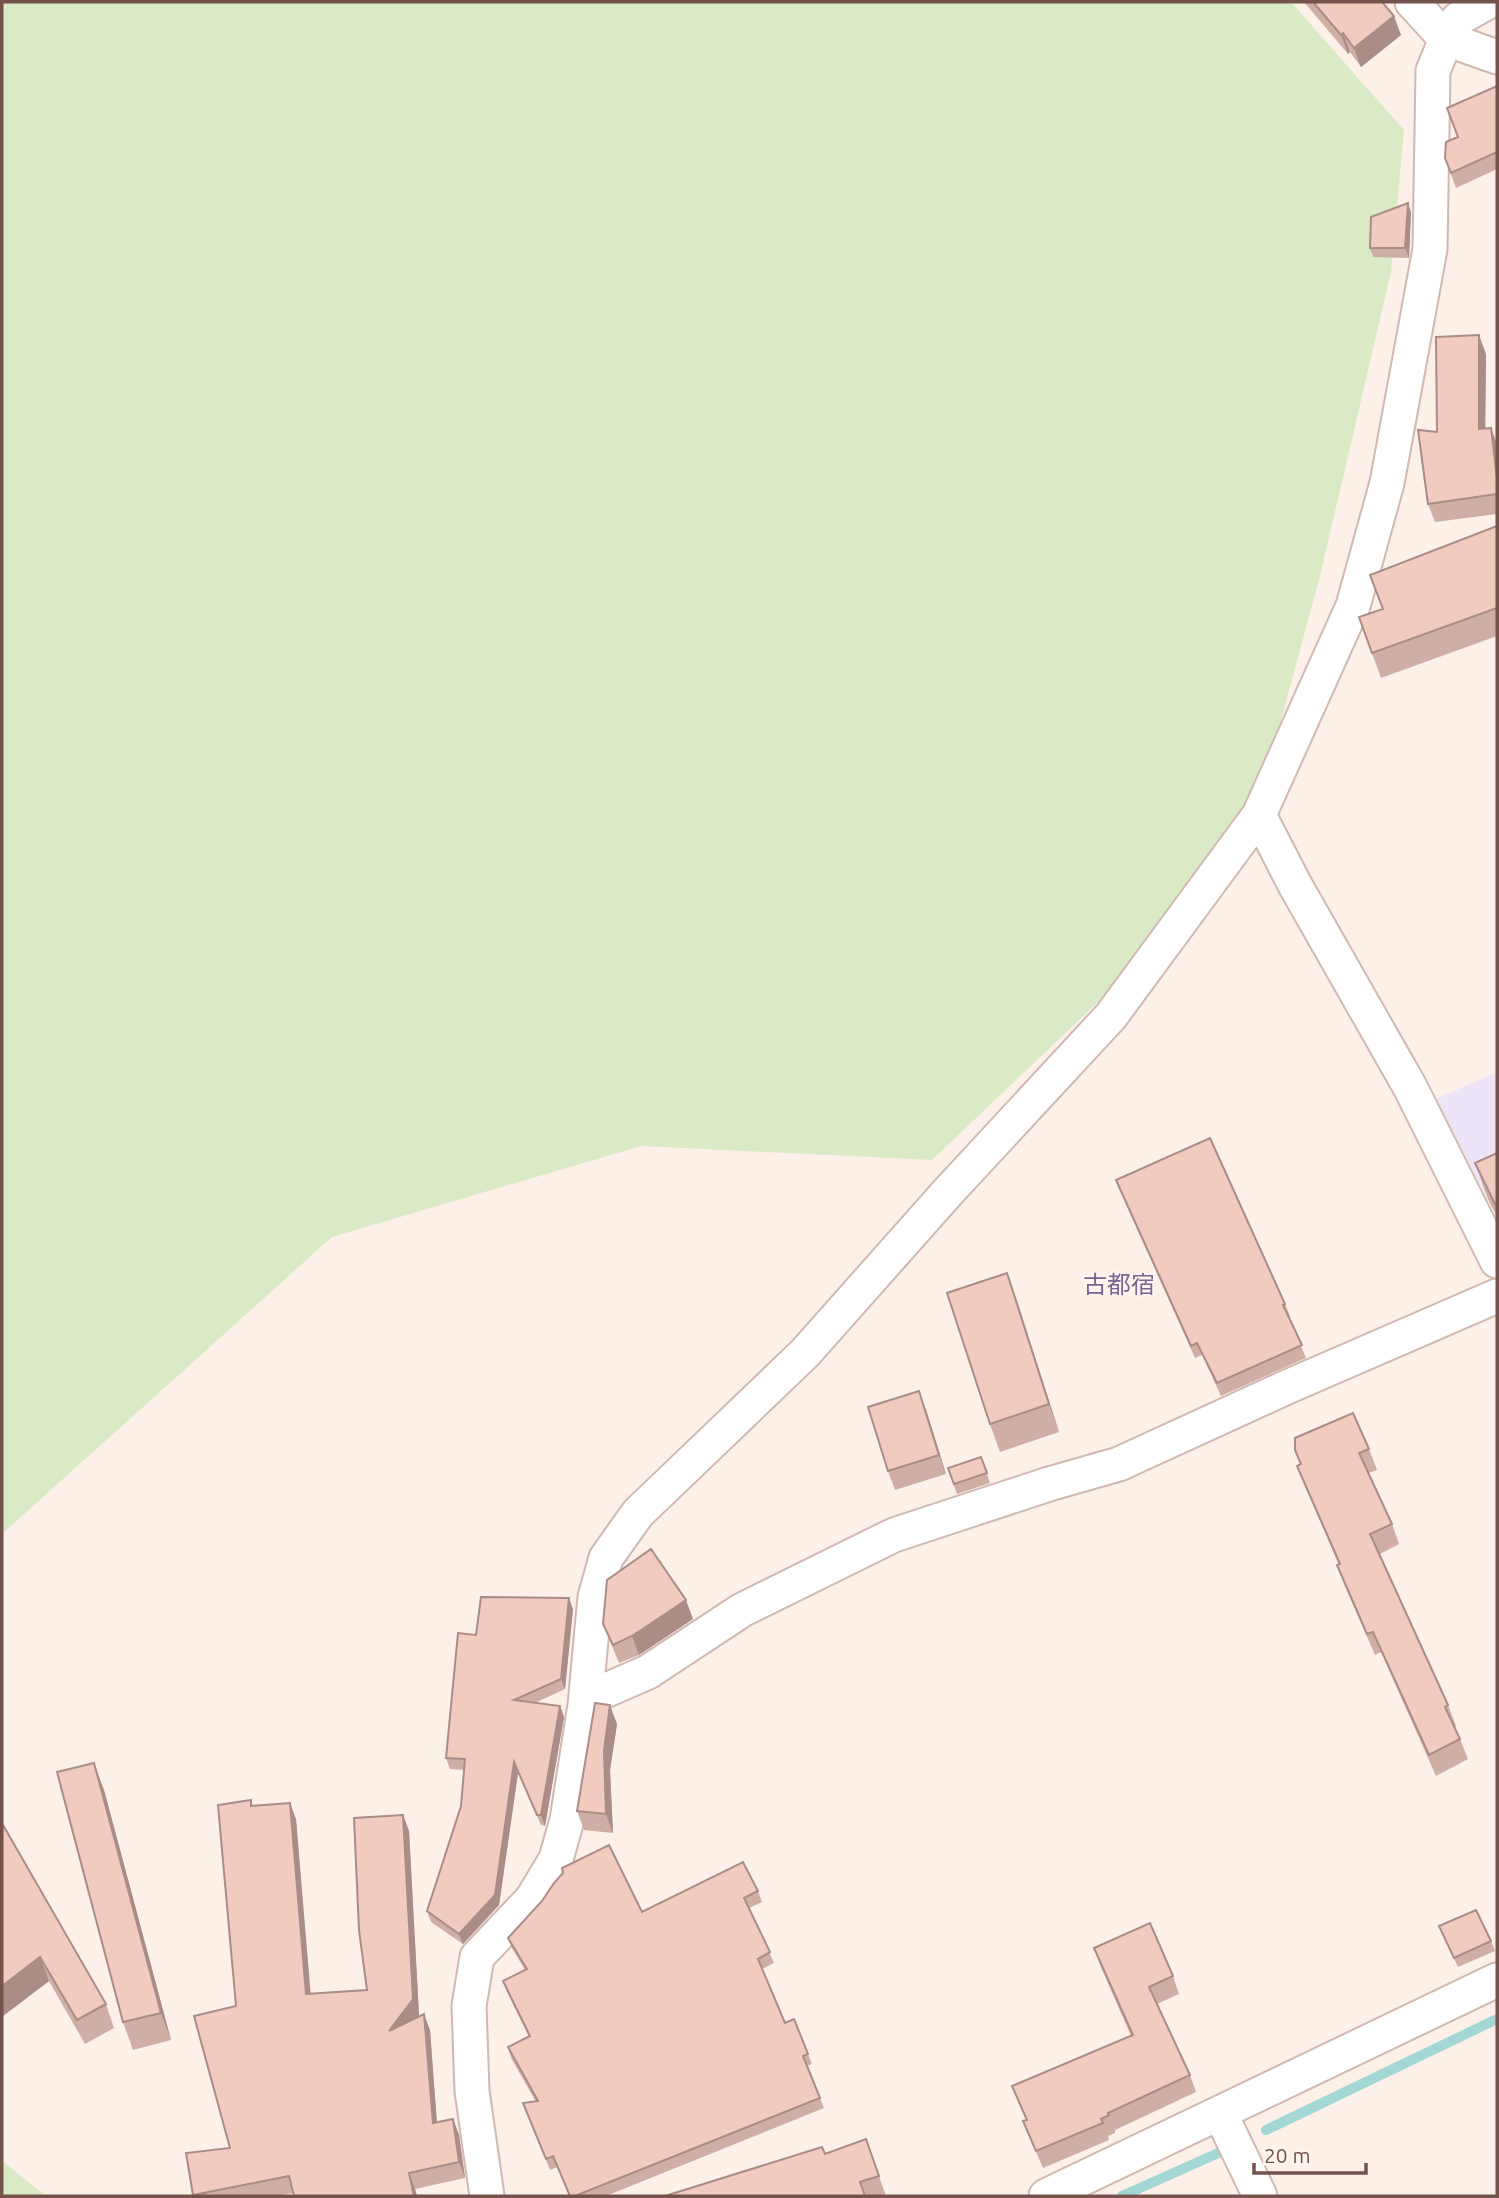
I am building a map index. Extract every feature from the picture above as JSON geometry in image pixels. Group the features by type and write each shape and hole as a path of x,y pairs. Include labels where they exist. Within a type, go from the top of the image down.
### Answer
{"street":[{"path":"1412,2 1446,39 1497,57"},
{"path":"487,2196 472,2091 469,2007 477,1957 532,1899 556,1859 567,1820 586,1699 595,1597 606,1558 638,1513 805,1353 947,1193 1111,1016 1259,816 1353,606 1387,483 1430,249 1433,71 1446,39 1458,19 1488,2"},
{"path":"1259,816 1295,885 1410,1087 1497,1261"},
{"path":"586,1699 648,1672 742,1609 894,1535 1119,1464 1287,1387 1497,1296"},
{"path":"1046,2196 1497,1980"},
{"path":"1220,2113 1260,2196"}],"shaded area":[{"path":"1497,1072 1497,1217 1436,1099"}],"green space":[{"path":"2,2 1291,2 1404,130 1391,272 1320,576 1265,779 1118,983 932,1160 641,1146 332,1237 2,1534"},
{"path":"2,2161 46,2196 2,2196"}],"building":[{"path":"1313,2 1382,2 1394,16 1354,48"},
{"path":"1497,86 1497,152 1451,173 1445,158 1446,142 1458,137 1447,108"},
{"path":"1408,203 1405,248 1370,248 1371,217"},
{"path":"1479,335 1479,429 1491,428 1497,494 1428,504 1418,430 1437,432 1436,337"},
{"path":"1497,526 1497,608 1372,653 1359,617 1383,609 1370,575"},
{"path":"1210,1138 1302,1345 1217,1383 1197,1343 1191,1346 1116,1180"},
{"path":"1497,1153 1497,1204 1495,1204 1475,1163"},
{"path":"1007,1273 1049,1404 990,1424 947,1293"},
{"path":"919,1391 939,1455 888,1471 868,1407"},
{"path":"1353,1413 1369,1449 1359,1453 1392,1524 1370,1534 1448,1705 1445,1707 1460,1739 1429,1755 1373,1632 1367,1634 1297,1466 1301,1464 1295,1450 1295,1438"},
{"path":"981,1457 987,1473 954,1484 948,1468"},
{"path":"651,1549 686,1600 632,1636 613,1645 603,1624 607,1580"},
{"path":"481,1597 569,1598 561,1679 514,1700 560,1706 541,1815 537,1815 514,1762 495,1895 459,1934 427,1911 461,1806 465,1759 446,1758 458,1633 476,1635"},
{"path":"595,1703 610,1705 604,1751 606,1814 577,1811"},
{"path":"94,1763 161,2013 123,2022 57,1772"},
{"path":"251,1800 251,1806 290,1803 306,1994 367,1990 359,1930 354,1818 403,1815 413,1999 389,2031 424,2014 433,2123 453,2119 459,2162 409,2173 414,2196 294,2196 289,2176 193,2195 186,2153 230,2148 194,2016 236,2006 218,1805"},
{"path":"3,1825 106,2004 77,2020 40,1957 2,1986"},
{"path":"609,1845 642,1912 743,1862 758,1891 744,1898 770,1952 758,1959 785,2023 794,2019 808,2054 803,2056 820,2098 570,2196 553,2156 546,2159 523,2103 538,2101 508,2047 530,2036 503,1981 527,1969 508,1938 542,1901 563,1873 562,1868"},
{"path":"1476,1910 1491,1941 1454,1958 1439,1926"},
{"path":"1150,1923 1173,1976 1149,1987 1190,2075 1108,2113 1109,2115 1101,2119 1103,2123 1036,2151 1023,2121 1027,2120 1012,2086 1133,2035 1094,1948"},
{"path":"866,2139 879,2176 860,2182 865,2196 665,2196 822,2147 825,2154"}],"waterway":[{"path":"1266,2130 1497,2019"},
{"path":"1122,2196 1225,2150"}],"district":[{"name":"古都宿","path":"1119,1285"}]}
